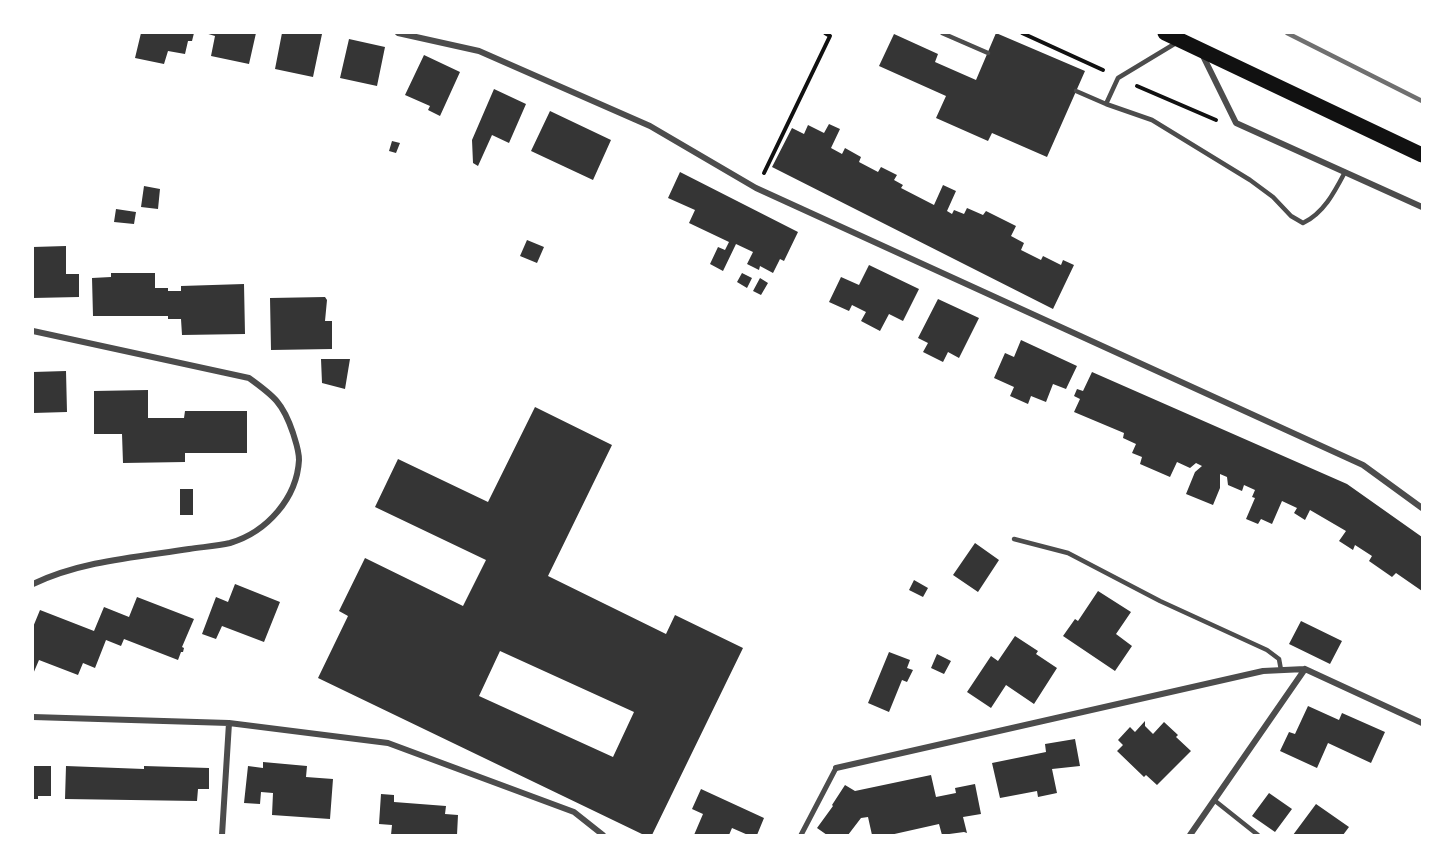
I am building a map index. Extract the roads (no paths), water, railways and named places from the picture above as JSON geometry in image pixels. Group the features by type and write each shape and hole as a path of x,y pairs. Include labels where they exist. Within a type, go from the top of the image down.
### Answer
{"main road":[{"path":"1165,33 1422,155"}],"street":[{"path":"398,33 479,51 650,126 756,188 1363,465 1422,508"},
{"path":"1201,51 1236,123 1422,207"},
{"path":"33,331 249,378 272,394 286,413 299,451 298,471 288,500 254,533 230,543 85,566 51,575 33,584"},
{"path":"1190,835 1305,669"},
{"path":"801,835 836,768 1263,671 1305,669 1422,723"},
{"path":"33,717 229,723 388,743 574,812 603,835"},
{"path":"222,835 229,723"}],"lane":[{"path":"942,33 988,53"},
{"path":"1106,104 1118,78 1181,40"},
{"path":"1076,91 1152,120 1250,180 1291,216 1303,223 1322,208 1334,193 1345,172"},
{"path":"1014,539 1068,553 1161,601 1267,650 1279,659 1281,670"},
{"path":"1214,800 1258,835"}],"railway":[{"path":"1287,33 1422,101"}]}
